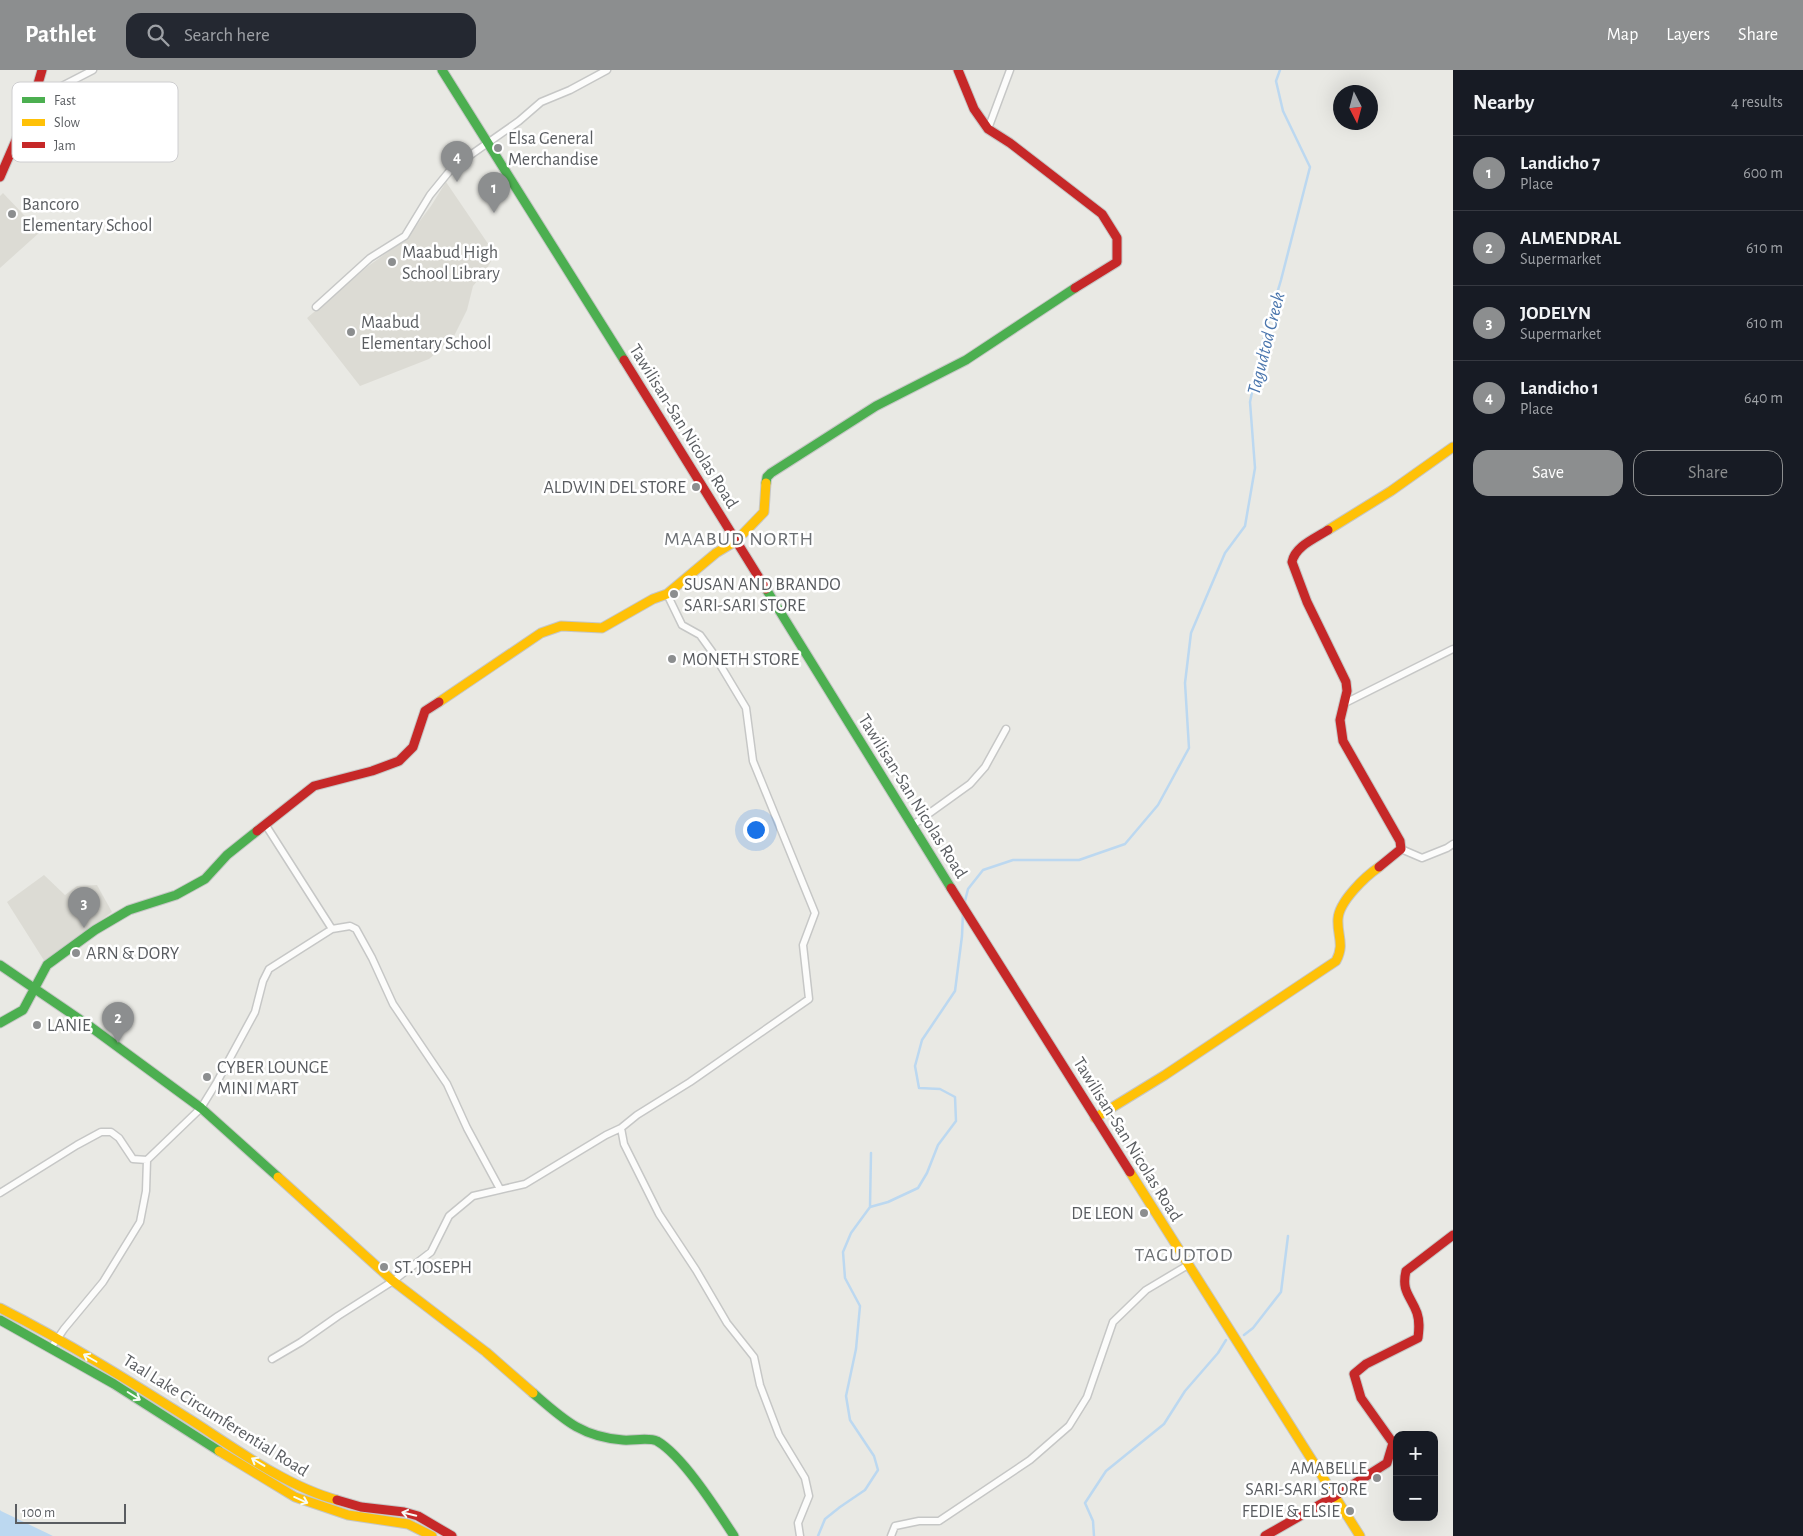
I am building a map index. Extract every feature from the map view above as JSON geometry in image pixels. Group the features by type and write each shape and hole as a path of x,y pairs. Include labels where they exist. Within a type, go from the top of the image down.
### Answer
{"street":[{"path":"70,82 93,70"},
{"name":"Tawilisan-San Nicolas Road","path":"442,70 1095,1118 1360,1536"},
{"path":"316,307 370,258 405,236 430,195 452,168 519,121 541,102 570,90 607,70"},
{"path":"0,1023 23,1010 47,965 95,930 129,910 176,894 205,880 227,855 314,786 372,771 399,761 413,747 425,712 541,633 561,626 602,628 653,599 667,594 716,553 736,540 764,512 767,477 771,473 876,406 966,360 1117,262 1117,238 1102,214 1010,143 988,129 974,109 958,70"},
{"path":"988,129 1010,70"},
{"path":"0,176 12,149"},
{"path":"1095,1118 1165,1075 1336,961 1341,955 1342,946 1339,913 1348,898 1368,875 1396,856 1401,849 1400,841 1343,741 1340,720 1347,691 1346,682 1307,602 1292,562 1297,550 1391,491 1453,447"},
{"path":"272,1359 393,1281 431,1252 449,1216 473,1196 525,1184 606,1135 621,1128 637,1115 690,1082 809,1000 803,945 815,913 753,761 746,708 700,635 682,625 667,594"},
{"path":"1345,703 1453,649"},
{"path":"913,825 970,784 984,767 1006,729"},
{"path":"265,824 332,929"},
{"path":"1401,849 1422,858 1453,844"},
{"path":"51,1348 103,1282 140,1222 146,1191 147,1160 202,1108 254,1012 263,981 269,969 332,929 350,926 356,929 372,958 393,1004 447,1084 467,1128 500,1189"},
{"path":"0,965 88,1025 202,1108 393,1281 486,1352 566,1422 591,1435 622,1440 655,1440 674,1455 716,1508 734,1536"},
{"path":"621,1128 624,1144 658,1214 696,1270 727,1323 754,1357 760,1385 779,1435 805,1478 809,1496 798,1523 800,1536"},
{"path":"0,1193 100,1132 111,1132 119,1138 133,1159 147,1160"},
{"path":"1265,1536 1335,1496 1387,1463 1393,1443 1361,1398 1354,1374 1366,1364 1418,1338 1419,1321 1403,1288 1403,1279 1406,1271 1453,1235"},
{"path":"891,1536 895,1526 918,1521 939,1521 1030,1460 1069,1426 1087,1397 1112,1322 1146,1290 1188,1266"},
{"name":"Taal Lake Circumferential Road","path":"0,1308 57,1338 127,1379 230,1446 300,1487 351,1505 418,1516 452,1536"},
{"name":"Taal Lake Circumferential Road","path":"0,1320 114,1384 295,1497 348,1515 408,1524 432,1536"}],"shaded area":[{"path":"446,182 495,254 485,272 473,286 467,310 453,338 429,359 360,386 307,318 367,267 407,238"},
{"name":"Bancoro Elementary School","path":"3,193 40,232 0,268 0,196"},
{"path":"44,875 65,895 77,886 97,885 112,912 45,962 7,902"}],"water":[{"path":"1,1511 53,1536 0,1536"}],"waterway":[{"name":"Tagudtod Creek","path":"964,905 968,889 983,870 1013,860 1079,860 1125,844 1158,805 1189,748 1185,683 1191,633 1225,553 1245,526 1255,468 1250,402 1262,344 1281,280 1310,167 1283,111 1276,81 1280,70"},
{"name":"Tagudtod Creek","path":"818,1536 825,1519 865,1490 878,1470 874,1456 850,1420 846,1396 856,1349 860,1306 845,1278 843,1252 851,1233 870,1207 888,1202 918,1188 927,1173 938,1145 956,1121 955,1097 940,1089 919,1088 915,1066 922,1040 955,991 963,912"},
{"path":"870,1206 871,1153"},
{"path":"1244,1335 1253,1328 1281,1292 1288,1236"},
{"path":"1094,1536 1093,1521 1085,1503 1106,1471 1164,1424 1185,1391 1218,1353 1226,1340"}],"traffic: fast":[{"path":"442,70 624,360"},
{"path":"766,483 767,477 771,473 876,406 966,360 1075,288"},
{"path":"766,589 951,888"},
{"path":"0,1023 23,1010 47,965 95,930 129,910 176,895 205,879 227,855 257,831"},
{"path":"0,965 88,1025 201,1108 278,1177"},
{"path":"0,1320 114,1384 219,1451"},
{"path":"533,1393 564,1419 584,1431 608,1438 627,1440 649,1439 657,1441 667,1448 709,1498 734,1536"}],"traffic: slow":[{"path":"1328,530 1391,491 1453,447"},
{"path":"439,702 541,633 561,626 602,628 653,599 667,594 716,553 736,541 764,512 766,483"},
{"path":"1095,1118 1165,1075 1336,961 1340,950 1338,919 1343,905 1367,876 1379,867"},
{"path":"1130,1172 1360,1536"},
{"path":"278,1177 393,1281 486,1352 533,1393"},
{"path":"0,1308 98,1363 263,1467 300,1486 337,1500"},
{"path":"219,1451 295,1497 348,1515 408,1524 432,1536"}],"traffic: jam":[{"path":"39,82 42,70"},
{"path":"958,70 974,109 988,129 1010,143 1102,214 1117,238 1117,262 1075,288"},
{"path":"0,177 12,149"},
{"path":"624,360 766,589"},
{"path":"1328,530 1312,539 1297,551 1292,562 1307,602 1346,682 1347,691 1340,720 1343,741 1400,841 1401,849 1379,867"},
{"path":"257,831 314,786 372,771 399,761 413,747 425,711 439,702"},
{"path":"951,888 1130,1172"},
{"path":"1265,1536 1335,1496 1387,1463 1393,1443 1361,1398 1354,1374 1366,1364 1418,1338 1419,1319 1415,1307 1407,1294 1405,1284 1406,1271 1453,1235"},
{"path":"337,1500 361,1507 404,1512 418,1516 452,1536"}],"place":[{"name":"Elsa General Merchandise","path":"498,148"},
{"name":"Landicho 1","path":"457,182"},
{"name":"Landicho 7","path":"494,213"},
{"name":"Bancoro Elementary School","path":"12,214"},
{"name":"Maabud High School Library","path":"392,262"},
{"name":"Maabud Elementary School","path":"351,332"},
{"name":"ALDWIN DEL STORE","path":"696,487"},
{"name":"SUSAN AND BRANDO SARI-SARI STORE","path":"674,594"},
{"name":"MONETH STORE","path":"672,659"},
{"name":"JODELYN","path":"84,928"},
{"name":"ARN & DORY","path":"76,953"},
{"name":"LANIE","path":"37,1025"},
{"name":"ALMENDRAL","path":"118,1043"},
{"name":"CYBER LOUNGE MINI MART","path":"207,1077"},
{"name":"DE LEON","path":"1144,1213"},
{"name":"ST. JOSEPH","path":"384,1267"},
{"name":"AMABELLE SARI-SARI STORE","path":"1377,1478"},
{"name":"FEDIE & ELSIE","path":"1350,1511"}],"district":[{"name":"MAABUD NORTH","path":"739,538"},
{"name":"TAGUDTOD","path":"1184,1254"}]}
